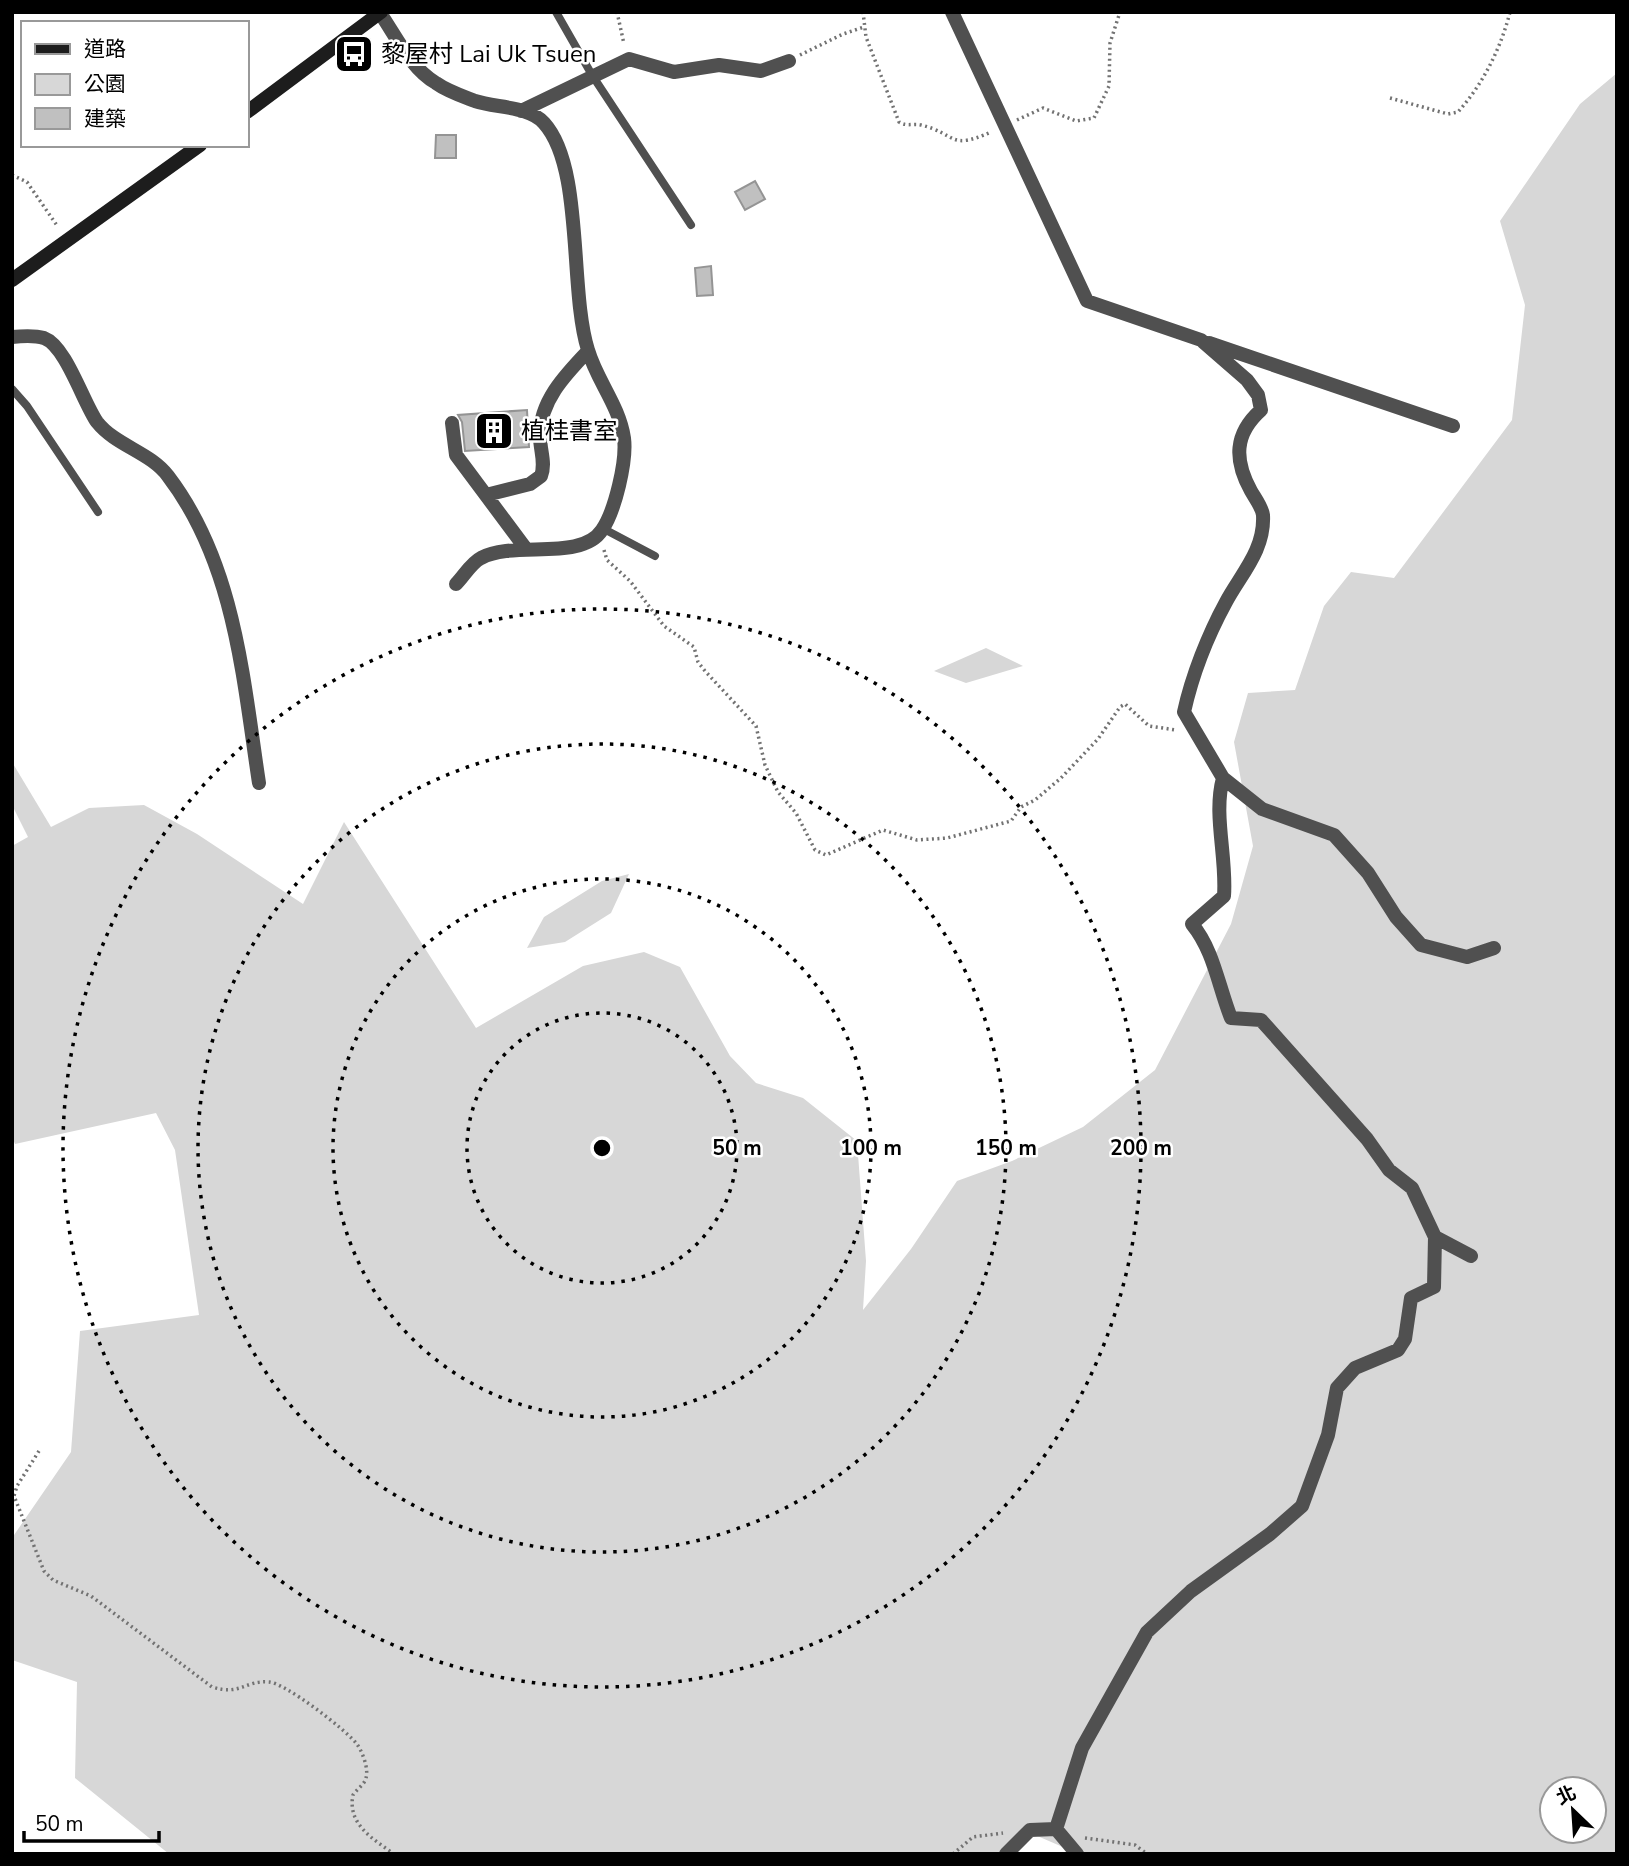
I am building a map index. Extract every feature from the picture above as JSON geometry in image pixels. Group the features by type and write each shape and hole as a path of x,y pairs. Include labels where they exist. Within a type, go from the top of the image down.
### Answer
{"main road":[{"path":"248,110 381,13"},
{"path":"12,280 197,147"}],"street":[{"path":"952,12 1087,301 1454,426"},
{"path":"381,13 412,60 433,82 473,100 521,111 544,122 563,162 568,180 574,267 588,351 611,395 624,439 620,483 606,530 591,541 573,548 526,549 484,556 456,584"},
{"path":"521,111 592,75 636,59 674,72 719,65 761,71 789,61"},
{"path":"12,337 36,337 54,344 96,421 107,433 157,463 181,495 213,553 223,585 241,660 260,783"},
{"path":"1201,340 1247,380 1261,403 1261,410 1243,428 1238,453 1248,485 1263,513 1260,540 1251,566 1224,605 1188,694 1184,712 1223,778 1262,809 1334,835 1367,873 1396,917 1420,945 1467,957 1494,948"},
{"path":"486,495 530,484 541,476 544,466 540,436 545,408 568,372 588,351"},
{"path":"452,423 456,456 526,549"},
{"path":"1056,1829 1082,1748 1147,1632 1191,1591 1270,1534 1302,1506 1328,1435 1337,1388 1354,1368 1398,1350 1405,1339 1411,1298 1434,1287 1436,1237 1412,1188 1389,1170 1367,1139 1261,1020 1231,1018 1216,980 1208,944 1192,924 1224,896 1226,876 1219,793 1223,778"},
{"path":"1436,1237 1471,1256"},
{"path":"1006,1854 1030,1830 1056,1829"},
{"path":"1056,1829 1077,1854"}],"lane":[{"path":"556,12 592,75 691,225"},
{"path":"12,389 27,406 98,512"},
{"path":"606,530 655,556"}],"path":[{"path":"617,12 624,47 636,59"},
{"path":"1390,98 1448,114 1458,112 1503,39 1510,12"},
{"path":"789,61 843,34 864,27"},
{"path":"12,175 27,181 68,240"},
{"path":"606,530 604,550 607,560 630,580 664,626 694,648 698,662 705,671 756,726 765,765 778,792 796,813 815,850 825,855 883,830 917,840 947,838 1011,821 1021,807 1035,800 1061,778 1125,704 1149,726 1182,731 1191,724"},
{"path":"39,1451 16,1486 14,1496 44,1571 54,1580 91,1596 212,1687 226,1692 258,1683 281,1686 348,1734 362,1753 366,1774 365,1781 353,1795 354,1816 360,1828 394,1854"},
{"path":"1056,1829 1099,1842 1135,1845 1147,1854"},
{"path":"953,1854 972,1837 1030,1830"},
{"path":"440,1854 457,1854"}],"green space":[{"path":"1617,73 1617,1854 1079,1854 1035,1835 1016,1854 169,1854 75,1778 77,1682 12,1660 12,1538 71,1452 80,1331 199,1315 175,1150 156,1113 15,1144 12,1137 12,846 28,837 12,805 12,762 51,827 89,808 144,805 197,834 303,904 344,822 476,1028 583,966 644,952 680,967 730,1056 756,1083 803,1098 857,1141 866,1261 863,1310 911,1249 957,1181 1012,1161 1083,1127 1155,1070 1231,924 1253,846 1234,742 1248,693 1295,690 1324,606 1351,572 1394,578 1512,420 1525,305 1500,221 1580,104"},
{"path":"986,648 1023,666 966,683 934,671"},
{"path":"629,874 611,913 565,942 527,948 544,917 602,881"}],"building":[{"path":"436,135 456,135 456,158 435,158"},
{"path":"755,181 765,199 745,210 735,192"},
{"path":"711,266 713,295 697,296 695,268"},
{"name":"植桂書室","path":"527,410 529,447 465,451 462,422 458,415"}],"place":[{"name":"黎屋村 Lai Uk Tsuen","path":"354,54"},
{"name":"植桂書室","path":"494,431"}]}
